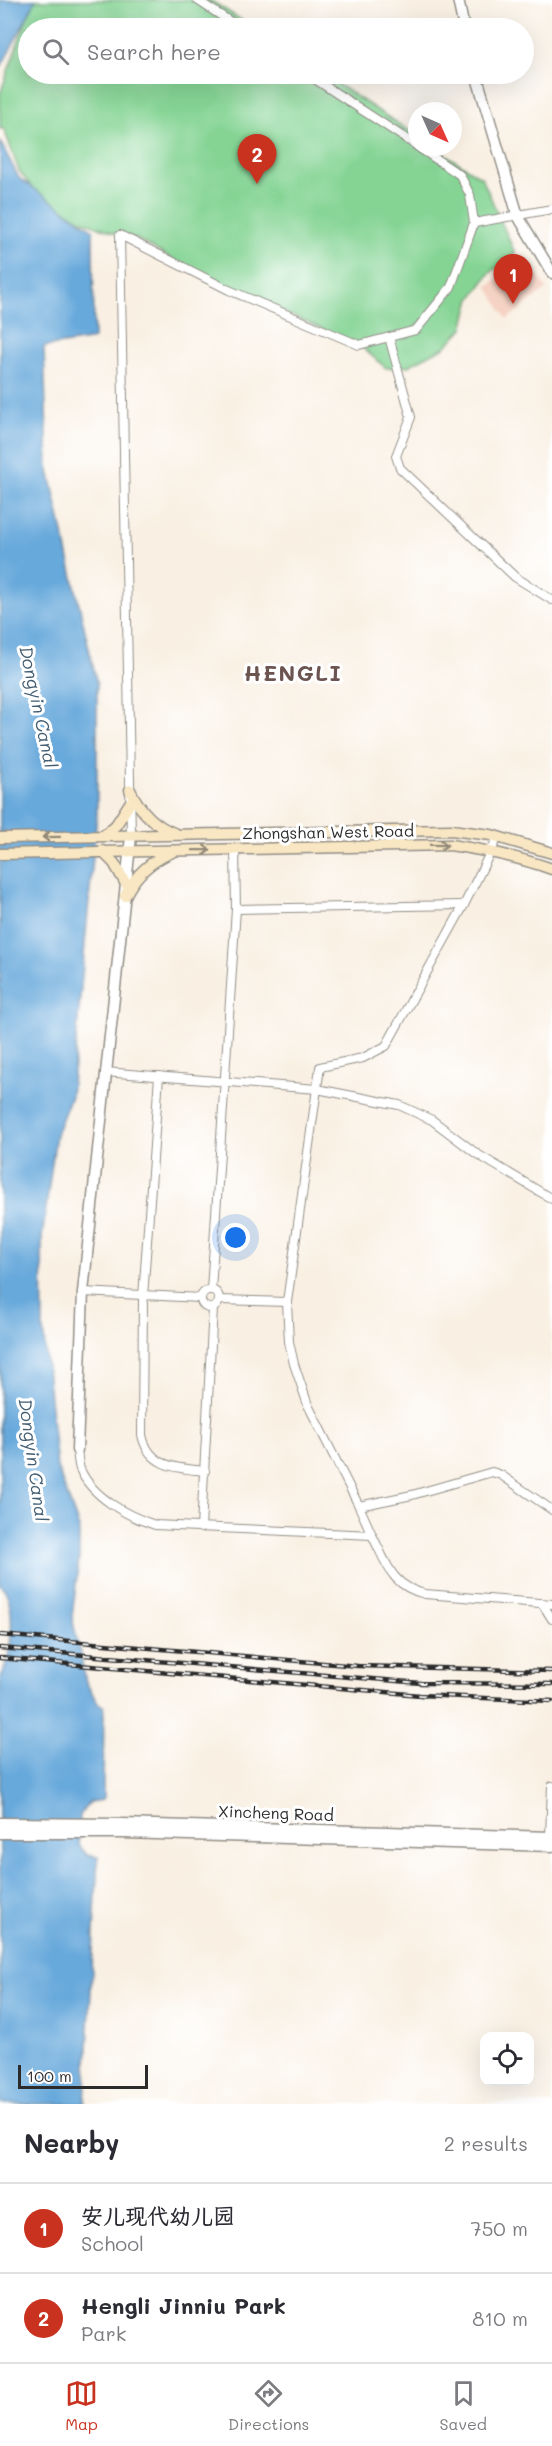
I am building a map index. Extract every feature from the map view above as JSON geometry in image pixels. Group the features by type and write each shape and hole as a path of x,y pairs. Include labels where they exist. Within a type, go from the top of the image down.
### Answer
{"main road":[{"path":"130,790 138,805 149,818 179,835"},
{"path":"102,836 116,825 130,803"},
{"name":"Zhongshan West Road","path":"0,838 451,830 498,837 552,853"},
{"name":"Zhongshan West Road","path":"0,854 450,845 491,851 552,869"},
{"path":"102,851 114,863 126,890 146,866 162,856 179,850"}],"street":[{"path":"197,0 225,18"},
{"path":"458,0 462,18"},
{"path":"322,84 408,141"},
{"path":"479,84 518,216 552,273"},
{"path":"372,1535 155,1525 133,1518 105,1499 87,1481 79,1468 77,1450 82,1292 131,836 120,235 229,290 360,345 416,330 451,287 474,223 470,195 460,175 431,156"},
{"path":"474,223 552,208"},
{"path":"389,337 411,417 396,456 400,468 514,577 552,600"},
{"path":"498,837 464,905 386,1046 363,1058 320,1067 287,1302 289,1342 301,1386 372,1535 400,1585 411,1591 552,1604"},
{"path":"211,1290 236,909 235,849"},
{"path":"236,909 464,905"},
{"path":"105,1072 317,1089 399,1105 418,1112 477,1154 552,1199"},
{"path":"159,1076 143,1297 141,1430 145,1446 155,1459 165,1465 205,1472"},
{"path":"211,1290 205,1292 201,1298 203,1305 213,1308"},
{"path":"211,1290 217,1294 219,1300"},
{"path":"82,1292 143,1297 201,1298"},
{"path":"219,1300 287,1302"},
{"path":"201,1528 213,1308 219,1300"},
{"path":"359,1506 412,1495 492,1472 501,1475 552,1510"},
{"path":"542,1603 552,1619"},
{"path":"551,1840 552,1786"},
{"name":"Xincheng Road","path":"0,1822 92,1828 551,1840"},
{"name":"Xincheng Road","path":"0,1833 92,1828"}],"shaded area":[{"path":"520,264 533,268 547,289 507,319 487,286"}],"green space":[{"path":"33,0 210,0 238,18 27,18"},
{"path":"18,43 18,84 337,84 408,130 408,156 448,156 482,178 515,253 489,274 471,299 463,328 445,347 408,366 386,368 359,345 207,279 135,238 120,235 79,219 33,189 19,171 4,129 0,129 0,94"}],"water":[{"path":"0,0 36,0 27,18 18,18 18,34 0,69"},
{"name":"Dongyin Canal","path":"0,141 19,178 93,230 94,339 44,347 48,466 97,684 97,814 71,1096 56,1134 42,1238 43,1328 57,1467 79,1528 79,1560 72,1617 86,1682 97,1702 104,1707 103,1800 89,1802 80,1815 79,1845 87,1855 98,1857 85,2104 0,2104 0,1677 8,1658 11,1615 6,1592 0,1585"}],"railway":[{"path":"0,1635 358,1666 552,1671"},
{"path":"0,1648 421,1683 552,1684"},
{"path":"0,1658 420,1695 552,1701"}],"place":[{"name":"Hengli Jinniu Park","path":"257,184"},
{"name":"安儿现代幼儿园","path":"513,304"}],"district":[{"name":"HENGLI","path":"293,673"}]}
